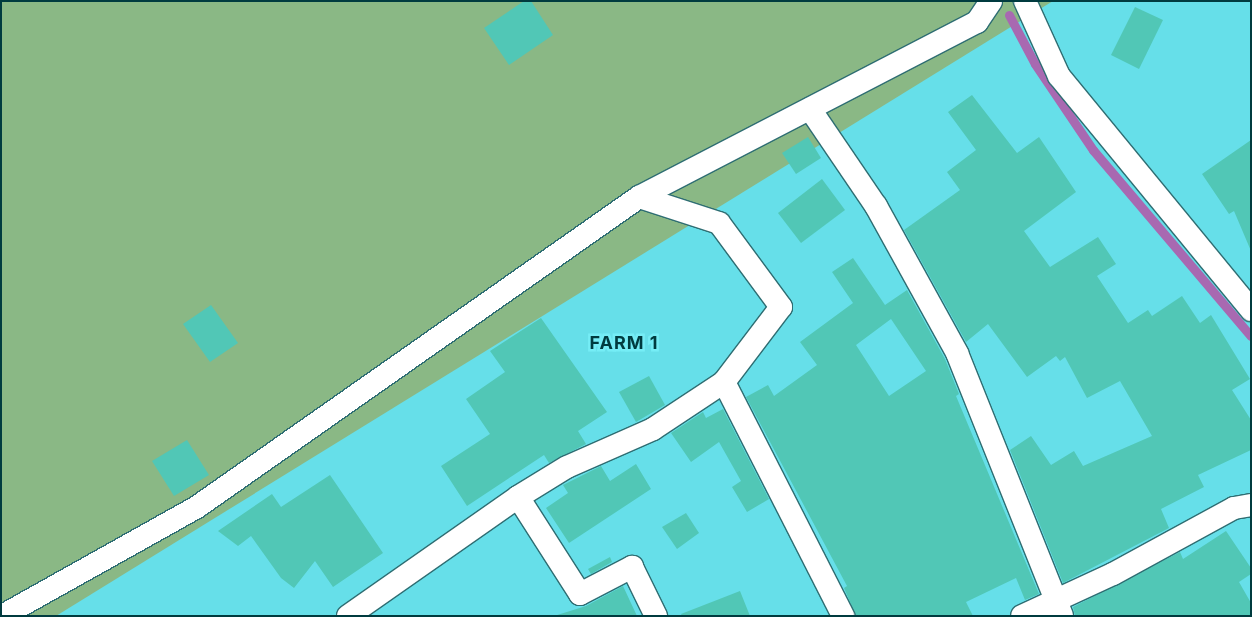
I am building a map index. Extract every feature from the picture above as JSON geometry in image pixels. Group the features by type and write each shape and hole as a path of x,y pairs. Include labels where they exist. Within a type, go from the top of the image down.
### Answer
{"street":[{"path":"2,616 197,507 639,197 977,22 991,1"},
{"path":"1025,1 1059,76 1251,310"},
{"path":"810,109 876,206 957,353 1059,608"},
{"path":"348,616 518,496 567,467 653,429 724,382 781,307 719,223 639,197"},
{"path":"724,382 843,616"},
{"path":"518,496 580,594 632,567 656,616"},
{"path":"1022,616 1059,608 1234,508 1251,505"}],"green space":[{"path":"1,1 1053,1 56,616 1,616"}],"building":[{"path":"524,1 531,1 553,35 509,65 484,28"},
{"path":"1135,7 1163,20 1139,69 1111,55"},
{"path":"972,95 1017,153 1039,137 1076,192 1024,231 1050,267 1098,237 1116,264 1097,276 1128,323 1148,310 1152,316 1182,296 1200,323 1211,315 1250,379 1232,390 1251,420 1251,450 1198,475 1204,487 1161,509 1169,528 1063,583 1010,450 1031,436 1051,465 1074,451 1083,466 1152,436 1120,381 1087,398 1065,357 1060,361 1056,356 1027,377 988,324 966,342 904,230 960,190 947,172 976,150 948,112"},
{"path":"808,137 821,158 796,174 782,153"},
{"path":"1251,140 1251,251 1234,211 1229,214 1202,174"},
{"path":"822,179 845,210 801,243 778,213"},
{"path":"853,258 885,305 907,290 945,359 959,394 956,396 1039,594 1025,600 1016,578 966,602 973,616 856,616 844,588 847,586 746,397 768,385 774,396 817,365 800,342 853,303 832,272","holes":["891,319 926,371 889,396 856,345"]},
{"path":"211,305 238,343 210,362 183,324"},
{"path":"541,318 607,412 578,431 586,444 549,463 544,455 467,506 441,466 490,434 466,399 505,372 490,351"},
{"path":"649,376 665,405 636,422 619,392"},
{"path":"723,409 769,499 747,512 732,487 741,481 719,442 691,462 671,433 703,412 706,418"},
{"path":"187,440 209,475 174,496 152,461"},
{"path":"636,464 651,489 569,543 546,508 568,493 563,485 601,466 610,481"},
{"path":"330,475 383,553 333,587 315,561 294,588 281,578 251,536 238,546 218,531 272,494 281,507"},
{"path":"686,513 699,533 677,549 662,527"},
{"path":"1226,531 1251,568 1251,574 1239,582 1251,603 1251,616 1075,616 1073,607 1180,552 1183,559"},
{"path":"610,557 612,562 591,574 588,569"},
{"path":"623,586 637,616 554,616 586,606"},
{"path":"740,591 750,616 682,616 681,614"}],"waterway":[{"path":"1009,15 1035,64 1093,150 1251,336"}],"district":[{"name":"FARM 1","path":"624,343"}]}
